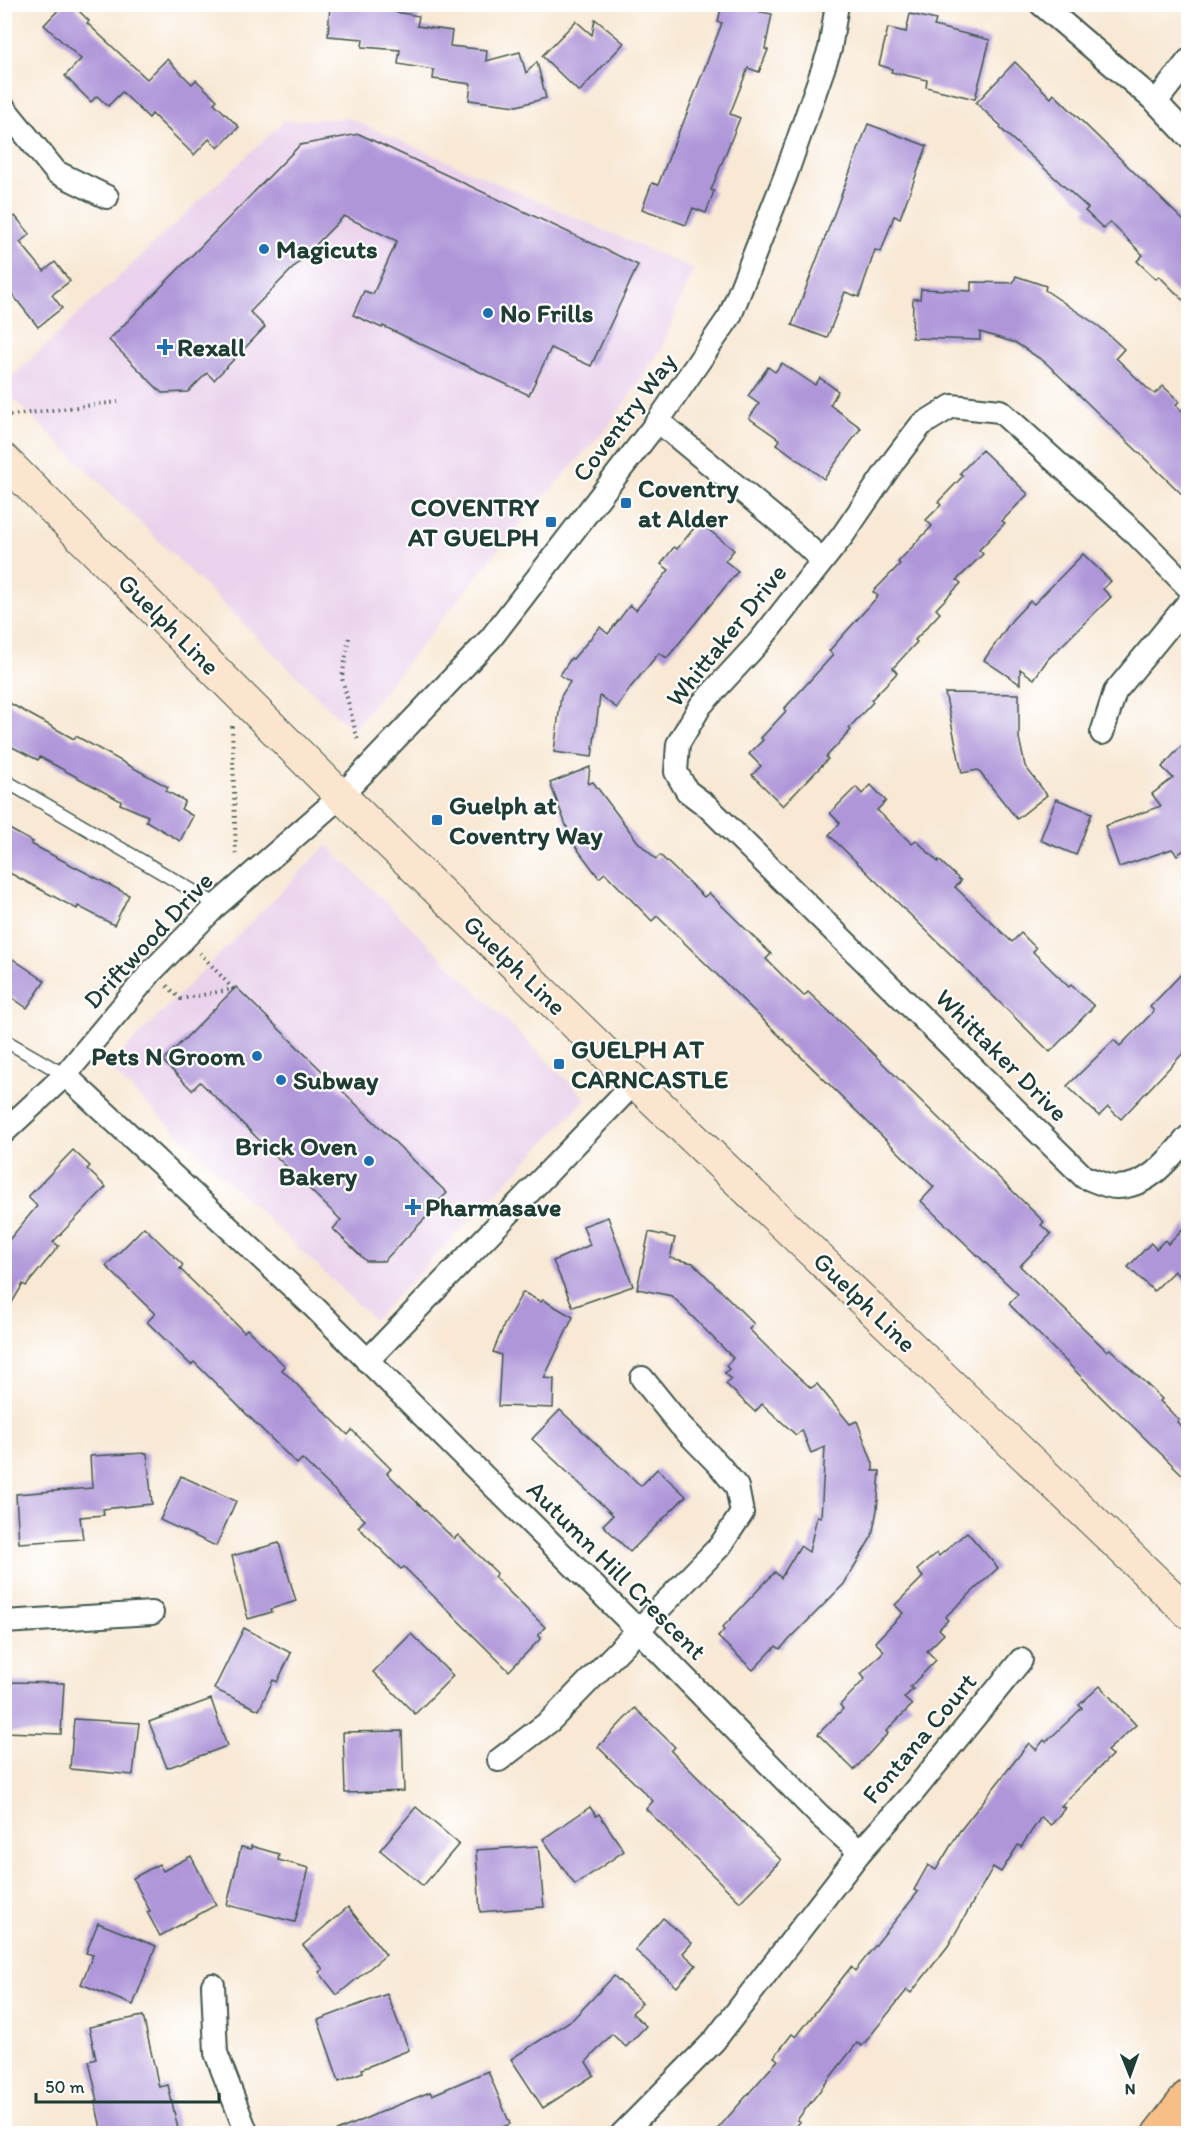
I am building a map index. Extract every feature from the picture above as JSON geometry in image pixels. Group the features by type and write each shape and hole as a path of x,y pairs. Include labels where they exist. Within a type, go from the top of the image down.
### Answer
{"main road":[{"name":"Guelph Line","path":"4,460 341,796 635,1082 1188,1612"},
{"path":"1159,2133 1188,2097"}],"street":[{"name":"Coventry Way","path":"341,796 491,638 658,421 730,316 784,177 830,49 837,4"},
{"path":"1041,4 1156,102 1188,136"},
{"path":"1156,102 1188,61"},
{"path":"4,108 56,172 107,197"},
{"name":"Whittaker Drive","path":"1188,587 1136,534 1000,411 952,406 921,425 843,535 759,642 700,705 678,744 676,772 687,791 707,806 1084,1177 1114,1187 1138,1184 1161,1167 1188,1137"},
{"path":"658,421 822,560"},
{"path":"1102,733 1115,692 1188,603"},
{"name":"Driftwood Drive","path":"4,1132 65,1075 152,970 217,905 341,796"},
{"name":"Autumn Hill Crescent","path":"65,1075 315,1308 638,1630 819,1815 860,1852"},
{"path":"367,1361 635,1082"},
{"path":"499,1760 550,1721 720,1546 742,1513 737,1487 680,1425 642,1378"},
{"path":"4,1622 152,1613"},
{"name":"Fontana Court","path":"860,1852 911,1795 1021,1660"},
{"path":"622,2133 714,2041 860,1852"},
{"path":"213,1985 216,2054 247,2133"}],"lane":[{"path":"4,780 217,905"},
{"path":"4,1040 65,1075"}],"path":[{"path":"4,416 118,402"},
{"path":"349,638 342,678 358,741"},
{"path":"231,686 237,887"},
{"path":"152,970 181,999 233,989 185,938"}],"shaded area":[{"path":"348,118 693,269 661,350 610,424 517,527 352,730 5,390 5,384 284,121"},
{"path":"327,845 586,1099 374,1320 108,1067"}],"building":[{"path":"64,4 72,4 89,21 87,23 147,79 167,59 192,84 196,80 217,100 214,103 239,127 218,148 209,139 194,155 152,114 149,118 122,92 108,106 97,96 91,102 65,76 81,59 44,25"},
{"path":"330,4 378,4 378,9 419,16 417,26 452,31 450,46 487,50 486,61 520,52 526,73 537,62 546,98 517,106 469,100 471,84 433,79 434,70 398,64 400,50 362,47 363,39 328,36"},
{"path":"722,4 761,4 760,12 772,14 765,49 768,50 759,72 748,68 730,114 740,118 711,190 714,191 706,213 693,208 686,225 642,209 652,183 658,185 682,126 722,23 718,22"},
{"path":"910,14 936,20 934,26 990,40 975,99 926,87 927,80 891,72 892,69 879,65 888,28 906,32"},
{"path":"595,19 624,43 579,92 542,56 576,21 592,35"},
{"path":"1015,62 1051,98 1054,94 1188,225 1188,305 1159,276 1156,279 1137,261 1143,255 1110,222 1104,229 1085,211 1088,208 1000,128 1001,126 976,103"},
{"path":"868,124 927,146 900,218 894,216 881,252 875,250 859,297 845,292 827,338 792,325"},
{"path":"359,134 638,265 591,366 551,348 529,395 383,326 382,328 353,315 364,291 373,294 397,241 344,216 250,312 265,327 214,380 207,373 188,392 162,393 109,340 300,145"},
{"path":"15,216 30,234 20,242 44,271 55,262 70,281 52,295 62,308 38,327 4,284 4,222 6,224"},
{"path":"1016,276 1046,286 1045,290 1100,327 1124,349 1116,358 1148,389 1155,394 1163,386 1179,401 1176,405 1188,417 1188,500 1045,362 1016,343 980,332 980,340 912,338 913,299 920,299 921,289 971,291 971,282 1013,283"},
{"path":"782,363 815,385 820,378 838,391 830,405 861,428 824,479 777,444 780,440 749,418 759,404 748,396 768,367 775,372"},
{"path":"982,450 1028,494 979,550 983,554 957,580 961,583 936,609 940,613 893,668 897,673 871,700 873,702 849,728 851,730 826,757 828,759 783,806 752,775 761,766 749,754 786,711 784,709 833,655 829,651 878,596 873,592 932,526 926,520 941,505 938,502 963,476 960,473"},
{"path":"699,522 734,550 725,561 738,571 667,658 659,653 630,688 617,708 600,696 592,757 554,752 561,696 570,682 560,675 571,658 573,659 600,627 608,634 630,605 636,610 669,570 661,564 674,547 677,549"},
{"path":"1083,554 1111,581 1103,589 1111,597 1048,659 1034,679 1020,669 1020,684 984,660 1012,620 1030,601 1034,604"},
{"path":"945,693 1019,694 1019,738 1025,766 1047,795 1017,819 978,770 962,773"},
{"path":"4,700 74,739 76,736 168,787 166,791 185,801 181,809 193,816 180,841 146,821 148,816 120,804 121,801 40,757 38,760 4,743"},
{"path":"1188,739 1188,847 1177,855 1172,849 1119,867 1105,826 1161,806 1152,794 1173,778 1162,767"},
{"path":"590,767 588,784 593,782 638,842 656,859 660,855 704,897 709,893 771,954 766,959 789,982 804,996 808,992 851,1032 1044,1222 1041,1225 1051,1234 1020,1266 1107,1351 1110,1349 1162,1399 1160,1401 1179,1420 1177,1422 1188,1433 1188,1480 1113,1409 1009,1304 1018,1294 921,1201 934,1187 657,916 652,921 605,873 599,878 567,835 569,833 550,783"},
{"path":"871,785 886,801 877,810 912,844 916,840 961,881 955,887 1012,942 1021,933 1036,948 1033,952 1069,987 1071,985 1094,1006 1050,1052 829,835 840,823 830,813 856,787 862,794"},
{"path":"1056,799 1092,813 1076,855 1040,840"},
{"path":"4,826 33,842 31,844 129,895 114,925 78,906 77,909 4,870"},
{"path":"4,953 45,981 27,1008 4,992"},
{"path":"1188,967 1188,1048 1121,1119 1108,1107 1099,1116 1067,1086 1114,1040 1120,1046 1154,1011 1150,1007"},
{"path":"236,987 447,1193 384,1261 366,1261 333,1229 341,1220 200,1082 192,1090 163,1061"},
{"path":"73,1150 90,1166 87,1169 106,1187 53,1242 59,1246 26,1286 23,1284 4,1316 4,1246 37,1206 28,1197"},
{"path":"608,1217 633,1286 573,1307 553,1261 590,1245 583,1226"},
{"path":"1188,1223 1188,1285 1174,1271 1154,1291 1128,1267 1151,1243 1156,1249 1165,1240 1168,1244"},
{"path":"144,1227 183,1265 180,1269 244,1332 247,1329 285,1366 282,1370 348,1435 352,1430 391,1469 387,1473 454,1539 458,1535 497,1573 494,1577 545,1627 538,1635 541,1638 509,1671 404,1567 401,1569 358,1527 365,1520 302,1459 297,1464 194,1362 191,1365 147,1322 155,1314 106,1266"},
{"path":"649,1232 675,1238 670,1258 693,1263 754,1324 749,1329 783,1363 811,1388 817,1384 850,1424 857,1421 873,1464 873,1471 880,1471 872,1536 844,1584 780,1649 776,1646 753,1670 718,1637 724,1630 722,1628 775,1572 781,1578 800,1546 809,1552 817,1516 821,1517 825,1447 811,1453 802,1430 796,1435 762,1404 755,1412 726,1384 731,1379 725,1373 729,1369 726,1366 733,1358 672,1296 637,1289"},
{"path":"523,1292 573,1317 544,1378 554,1379 553,1408 498,1406 501,1355 493,1352 504,1325"},
{"path":"560,1410 641,1486 657,1469 686,1496 630,1552 603,1525 613,1515 532,1439"},
{"path":"147,1453 152,1504 103,1509 104,1515 80,1517 83,1539 19,1543 16,1494 92,1488 90,1456"},
{"path":"181,1476 236,1501 216,1546 160,1520"},
{"path":"967,1532 998,1568 945,1617 948,1620 939,1629 944,1634 927,1651 936,1660 910,1687 913,1689 904,1698 912,1705 886,1731 888,1733 854,1770 818,1734 843,1709 840,1705 865,1679 861,1674 884,1651 875,1642 903,1613 895,1605 923,1577 917,1570 937,1553 939,1556"},
{"path":"279,1543 296,1601 271,1609 272,1612 248,1619 232,1556"},
{"path":"244,1628 291,1653 277,1682 273,1680 259,1710 214,1689"},
{"path":"411,1634 453,1676 415,1714 373,1672"},
{"path":"4,1682 64,1683 61,1734 4,1732"},
{"path":"1100,1686 1136,1725 1107,1751 1112,1755 1061,1806 1065,1808 1051,1825 1041,1817 1021,1847 1018,1845 1001,1872 993,1867 948,1946 911,1993 907,1990 862,2046 857,2043 797,2120 800,2122 790,2133 714,2133 778,2060 774,2057 792,2034 796,2037 851,1967 855,1971 918,1892 914,1890 928,1865 936,1870 959,1832 1029,1743 1036,1750 1044,1740 1046,1742 1082,1708 1079,1705"},
{"path":"211,1699 227,1746 167,1768 149,1722"},
{"path":"635,1708 675,1747 671,1751 781,1860 740,1902 646,1809 653,1801 598,1747"},
{"path":"74,1719 139,1723 133,1775 70,1769"},
{"path":"402,1731 404,1791 345,1793 343,1732"},
{"path":"416,1807 459,1844 423,1886 380,1850"},
{"path":"590,1807 596,1816 599,1814 624,1851 575,1885 543,1839"},
{"path":"251,1846 279,1854 278,1860 309,1868 295,1922 227,1905 241,1847 251,1849"},
{"path":"538,1846 544,1907 480,1912 476,1850"},
{"path":"191,1856 216,1905 160,1936 133,1878 159,1864 163,1871"},
{"path":"348,1907 386,1955 337,1995 319,1972 323,1969 303,1945"},
{"path":"663,1918 692,1943 683,1953 696,1965 677,1987 635,1950"},
{"path":"98,1923 156,1946 133,2005 81,1984 93,1955 86,1953"},
{"path":"614,1976 642,2003 632,2013 646,2026 626,2047 612,2034 586,2062 594,2075 543,2108 511,2059 573,2019"},
{"path":"387,1994 409,2050 339,2081 318,2020"},
{"path":"143,2016 159,2087 168,2085 179,2133 102,2133 89,2061 96,2059 89,2027"},
{"path":"488,2071 510,2124 488,2133 332,2133 430,2092 432,2095"}],"place":[{"name":"Magicuts","path":"264,249"},
{"name":"No Frills","path":"488,313"},
{"name":"Rexall","path":"165,347"},
{"name":"Coventry at Alder","path":"626,503"},
{"name":"COVENTRY AT GUELPH","path":"551,522"},
{"name":"Guelph at Coventry Way","path":"437,820"},
{"name":"Pets N Groom","path":"257,1056"},
{"name":"GUELPH AT CARNCASTLE","path":"559,1064"},
{"name":"Subway","path":"281,1080"},
{"name":"Brick Oven Bakery","path":"369,1161"},
{"name":"Pharmasave","path":"413,1207"}]}
